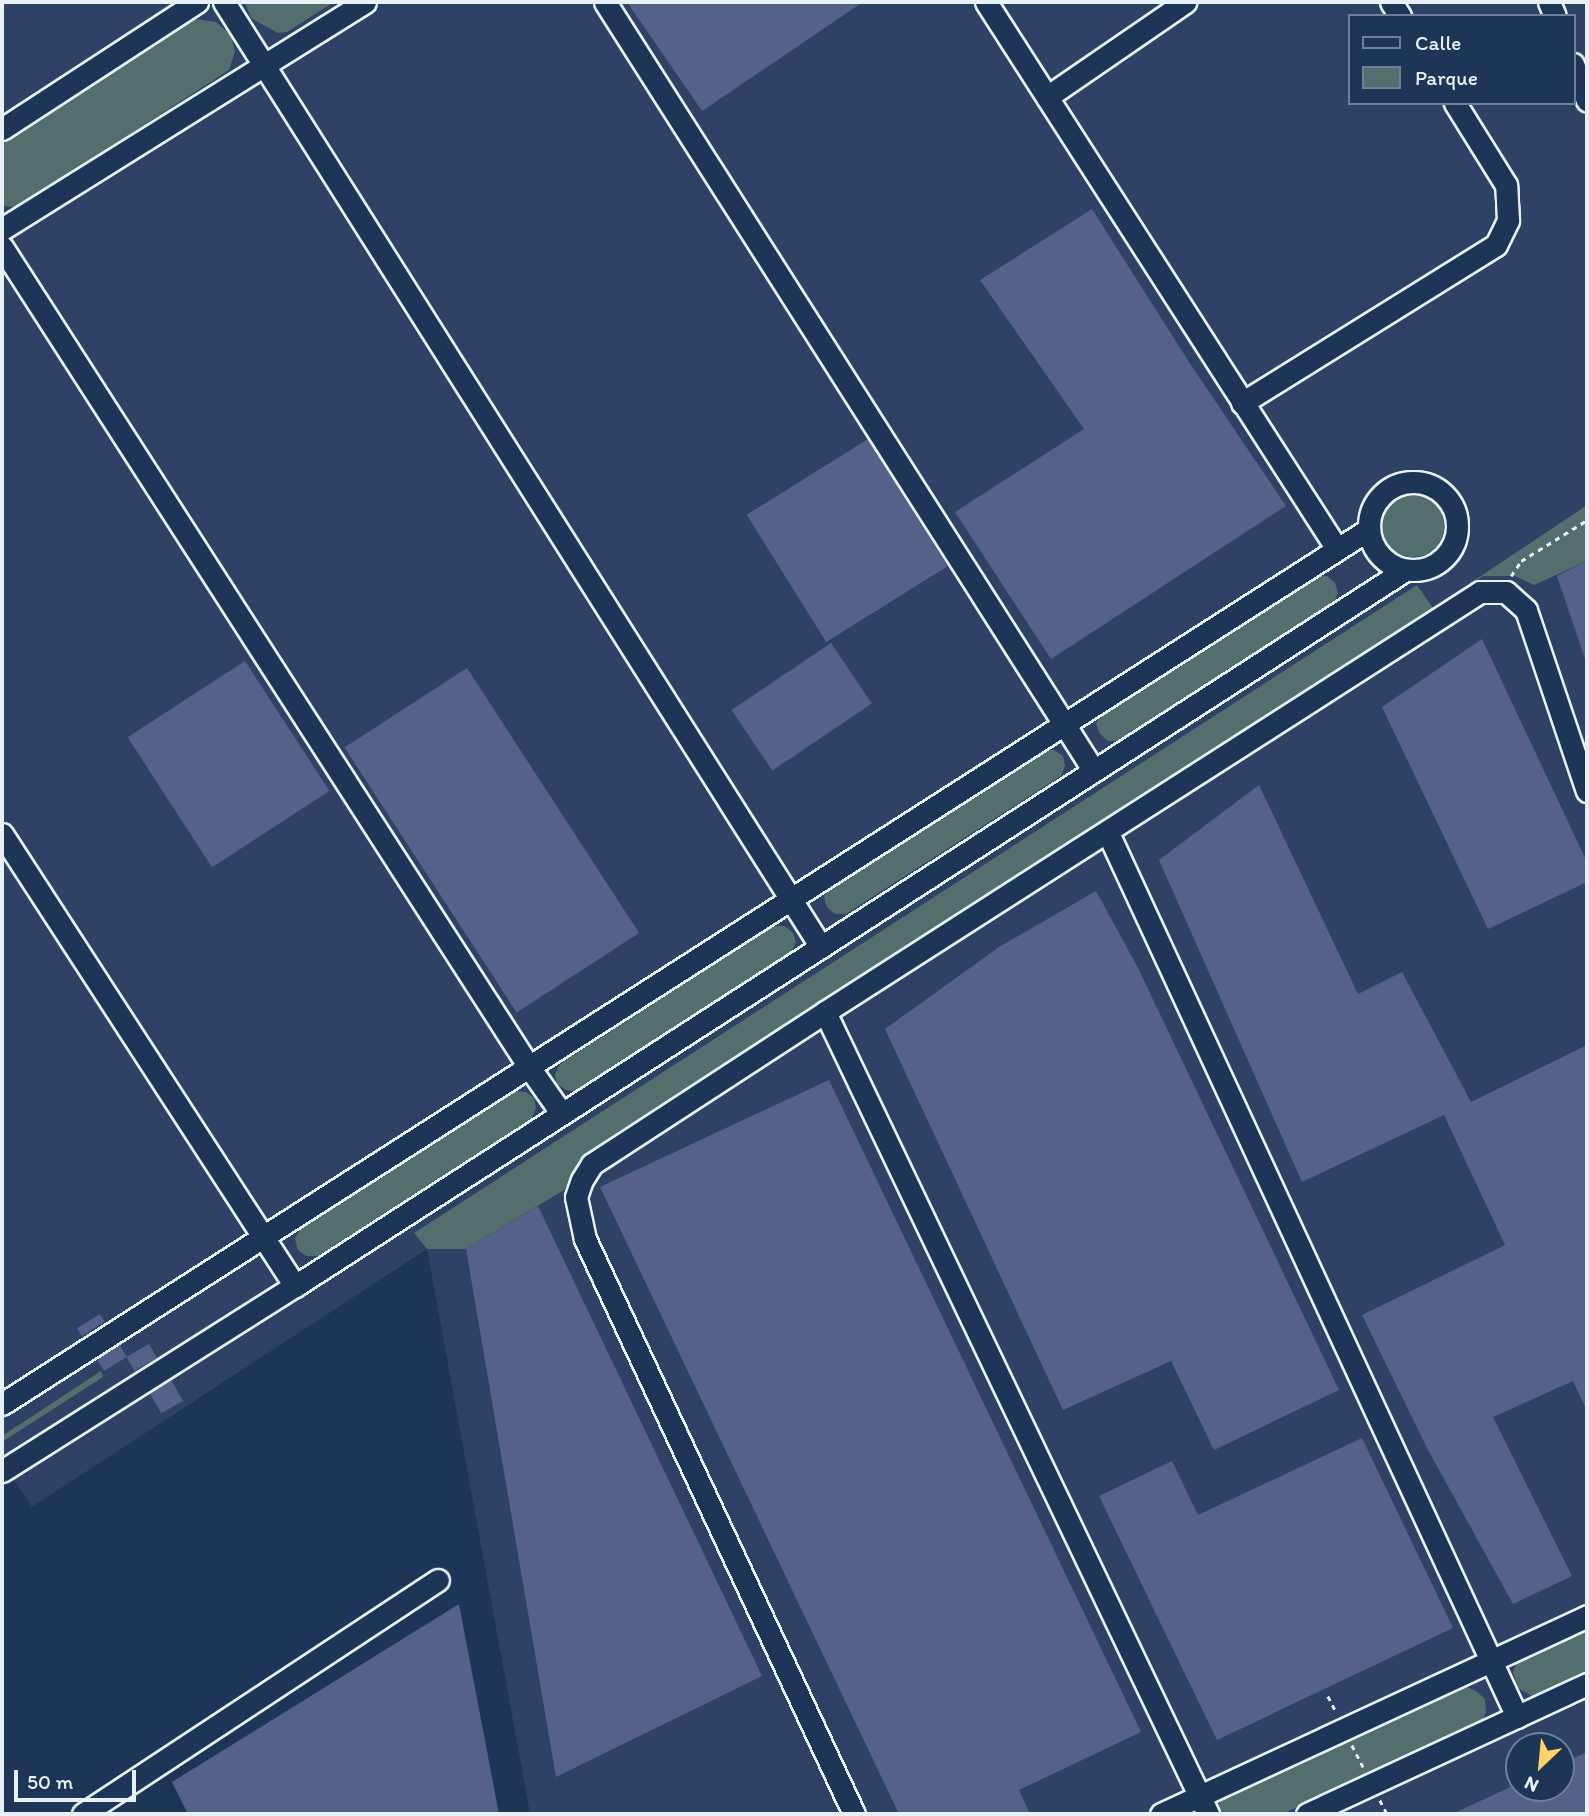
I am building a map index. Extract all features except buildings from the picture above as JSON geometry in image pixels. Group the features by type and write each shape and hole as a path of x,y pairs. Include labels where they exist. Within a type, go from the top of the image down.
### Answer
{"lane":[{"path":"2,129 197,2"},
{"path":"224,2 821,947"},
{"path":"2,229 365,2"},
{"path":"605,2 1094,771"},
{"path":"986,2 1337,550"},
{"path":"1047,97 1185,2"},
{"path":"1575,69 1587,100"},
{"path":"1242,403 1496,245 1508,220 1506,185 1456,105"},
{"path":"2,247 529,1067 562,1114"},
{"path":"2,1471 295,1286 1405,570 1433,566 1452,547 1457,519 1444,495 1431,486 1417,482 1394,487 1377,500 1370,514 1368,529 1372,544 1381,556 1405,570"},
{"path":"2,1404 1368,529"},
{"path":"854,1814 585,1239 576,1197 592,1164 1480,592 1506,592 1526,610 1587,791"},
{"path":"1108,833 1517,1717"},
{"path":"2,834 295,1286"},
{"path":"825,1012 1204,1805"},
{"path":"82,1814 438,1580"},
{"path":"1161,1814 1204,1805 1491,1661 1587,1616"},
{"path":"1307,1814 1587,1684"}],"path":[{"path":"1506,592 1513,569 1521,561 1587,520"},
{"path":"1328,1696 1338,1716"},
{"path":"1349,1738 1367,1775"},
{"path":"1378,1797 1387,1814"}],"shaded area":[{"path":"2,2 1587,2 1587,1814 530,1814 427,1249 32,1507 2,1462"}],"green space":[{"path":"245,2 334,2 287,32 278,33 251,18"},
{"path":"195,19 216,22 231,35 235,52 229,70 17,207 2,206 2,144"},
{"path":"1413,495 1435,504 1444,526 1435,548 1413,557 1391,548 1382,526 1391,504"},
{"path":"1587,505 1587,561 1534,585 1515,576 1483,576 610,1137 594,1150 564,1190 466,1249 427,1249 414,1233 1417,585 1433,608"},
{"path":"1316,576 1327,576 1335,583 1338,593 1334,603 1119,741 1108,741 1100,734 1096,724 1101,714"},
{"path":"1043,749 1054,750 1063,756 1065,766 1061,776 846,914 835,914 827,907 824,897 829,887"},
{"path":"774,926 785,926 793,933 796,942 791,953 577,1091 566,1090 557,1084 555,1074 560,1064"},
{"path":"515,1091 526,1092 534,1098 536,1108 532,1118 318,1256 306,1256 298,1250 295,1239 300,1229"},
{"path":"101,1371 103,1377 2,1442 2,1436"},
{"path":"1587,1628 1587,1671 1533,1697 1518,1688 1513,1672 1517,1661"},
{"path":"1464,1686 1485,1699 1486,1712 1481,1723 1282,1814 1216,1814 1221,1797"}]}
